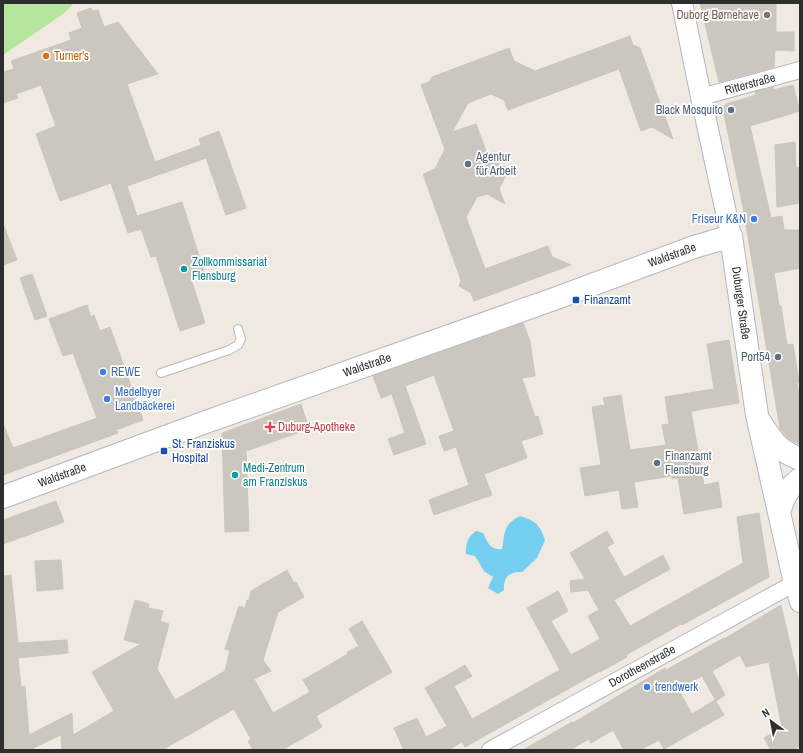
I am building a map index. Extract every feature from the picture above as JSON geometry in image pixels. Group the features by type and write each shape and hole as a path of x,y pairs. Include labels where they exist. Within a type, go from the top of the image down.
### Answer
{"main road":[{"name":"Duburger Straße","path":"731,236 756,415 798,589"},
{"name":"Waldstraße","path":"3,497 203,423 554,299 694,247 731,236"},
{"path":"756,415 772,440 788,454 800,459"},
{"path":"779,512 784,496 792,485 800,479"}],"street":[{"name":"Duburger Straße","path":"682,3 731,236"},
{"name":"Ritterstraße","path":"701,97 800,70"},
{"name":"Dorotheenstraße","path":"490,750 798,589"}],"lane":[{"path":"161,373 229,350 238,345 241,339 238,328"}],"green space":[{"path":"3,3 74,3 63,14 3,55"}],"water":[{"path":"520,516 537,524 545,540 537,558 522,572 514,573 508,576 504,585 504,590 498,594 488,588 493,577 484,571 475,556 466,554 466,547 469,538 476,531 483,533 492,547 502,549 508,526 514,519"}],"building":[{"path":"700,3 776,3 776,32 794,32 794,51 775,50 774,67 719,82"},
{"path":"91,8 92,11 98,10 104,27 118,22 158,74 127,84 155,162 201,145 199,139 219,131 246,208 226,215 206,158 127,186 137,216 182,202 205,275 191,279 205,323 180,331 156,256 151,257 141,229 128,233 111,183 60,201 36,134 56,126 41,85 16,94 18,98 3,103 3,72 14,69 11,61 71,40 69,33 82,28 77,13"},
{"name":"Agentur für Arbeit","path":"630,36 633,45 640,48 673,139 652,127 641,131 619,69 508,110 504,100 491,94 468,103 452,132 476,124 489,159 509,169 499,189 505,204 487,194 477,197 466,217 485,269 548,246 552,257 571,265 474,301 471,293 459,286 461,280 423,174 435,169 445,149 421,85 429,82 432,77 509,48 514,61 535,71"},
{"path":"793,85 800,111 750,126 771,218 782,216 784,230 800,230 800,268 774,273 787,345 793,344 799,382 797,383 800,402 800,445 789,439 780,429 743,207 723,109 726,104 756,95 755,92 773,87 773,90"},
{"path":"795,142 796,168 800,167 800,203 777,207 775,145"},
{"path":"3,226 17,260 3,265"},
{"path":"32,274 47,316 35,320 20,278"},
{"name":"REWE","path":"87,305 91,317 94,315 100,331 110,327 143,420 116,430 118,433 3,475 3,426 13,448 97,418 73,353 63,356 49,319"},
{"path":"523,323 530,341 535,376 522,378 535,417 538,416 543,434 521,441 527,458 484,474 492,495 434,515 429,500 469,485 456,447 444,451 439,436 454,431 434,375 405,386 426,444 394,455 388,439 405,433 392,394 381,398 373,376"},
{"path":"729,340 739,403 691,411 704,485 718,482 722,507 684,514 678,478 672,479 672,476 634,482 638,507 622,509 619,490 585,496 580,468 601,465 592,407 605,405 603,398 621,395 630,450 666,445 662,425 669,424 665,397 714,389 707,344"},
{"name":"Medi-Zentrum am Franziskus","path":"301,404 309,429 246,451 249,531 225,532 222,433"},
{"path":"56,501 64,522 3,544 3,520"},
{"path":"759,513 769,577 682,625 681,624 626,655 627,657 465,747 462,742 448,750 404,750 394,728 417,718 426,737 447,726 425,688 465,665 472,676 454,686 472,719 560,670 527,608 558,591 568,611 551,621 571,655 600,639 588,616 599,610 588,590 571,592 570,581 585,579 570,553 607,531 614,543 607,547 624,577 632,573 633,575 633,572 663,555 670,569 614,600 630,626 743,563 737,517"},
{"path":"61,560 63,589 37,591 35,561"},
{"path":"287,570 294,583 296,582 304,597 278,612 263,660 271,671 254,679 273,713 310,692 303,680 359,646 349,629 362,621 392,672 316,716 322,727 282,750 253,750 248,741 251,739 234,709 162,750 62,750 61,735 29,750 3,750 3,576 11,575 18,643 67,640 68,653 18,658 21,687 25,686 29,735 72,713 73,735 114,711 92,672 141,644 124,640 135,600 149,604 148,608 163,611 160,621 169,624 157,669 175,700 225,671 230,651 225,649 239,606 245,608 251,591"},
{"path":"781,605 800,687 800,746 793,750 771,750 764,738 782,727 769,662 746,667 740,655 712,671 725,695 716,701 702,676 678,689 692,714 715,700 724,715 664,749 659,740 640,750 624,750 613,730 591,743 589,739 570,750 523,750 572,722 573,723 665,668 666,670 724,639"}],"place":[{"name":"Duborg Børnehave","path":"767,15"},
{"name":"Turner's","path":"46,56"},
{"name":"Black Mosquito","path":"731,110"},
{"name":"Agentur für Arbeit","path":"468,164"},
{"name":"Friseur K&N","path":"754,219"},
{"name":"Zollkommissariat Flensburg","path":"184,269"},
{"name":"Finanzamt","path":"576,300"},
{"name":"Port54","path":"778,357"},
{"name":"REWE","path":"103,372"},
{"name":"Medelbyer Landbäckerei","path":"107,399"},
{"name":"Duburg-Apotheke","path":"270,427"},
{"name":"St. Franziskus Hospital","path":"164,451"},
{"name":"Finanzamt Flensburg","path":"657,463"},
{"name":"Medi-Zentrum am Franziskus","path":"235,475"},
{"name":"trendwerk","path":"647,687"}]}
